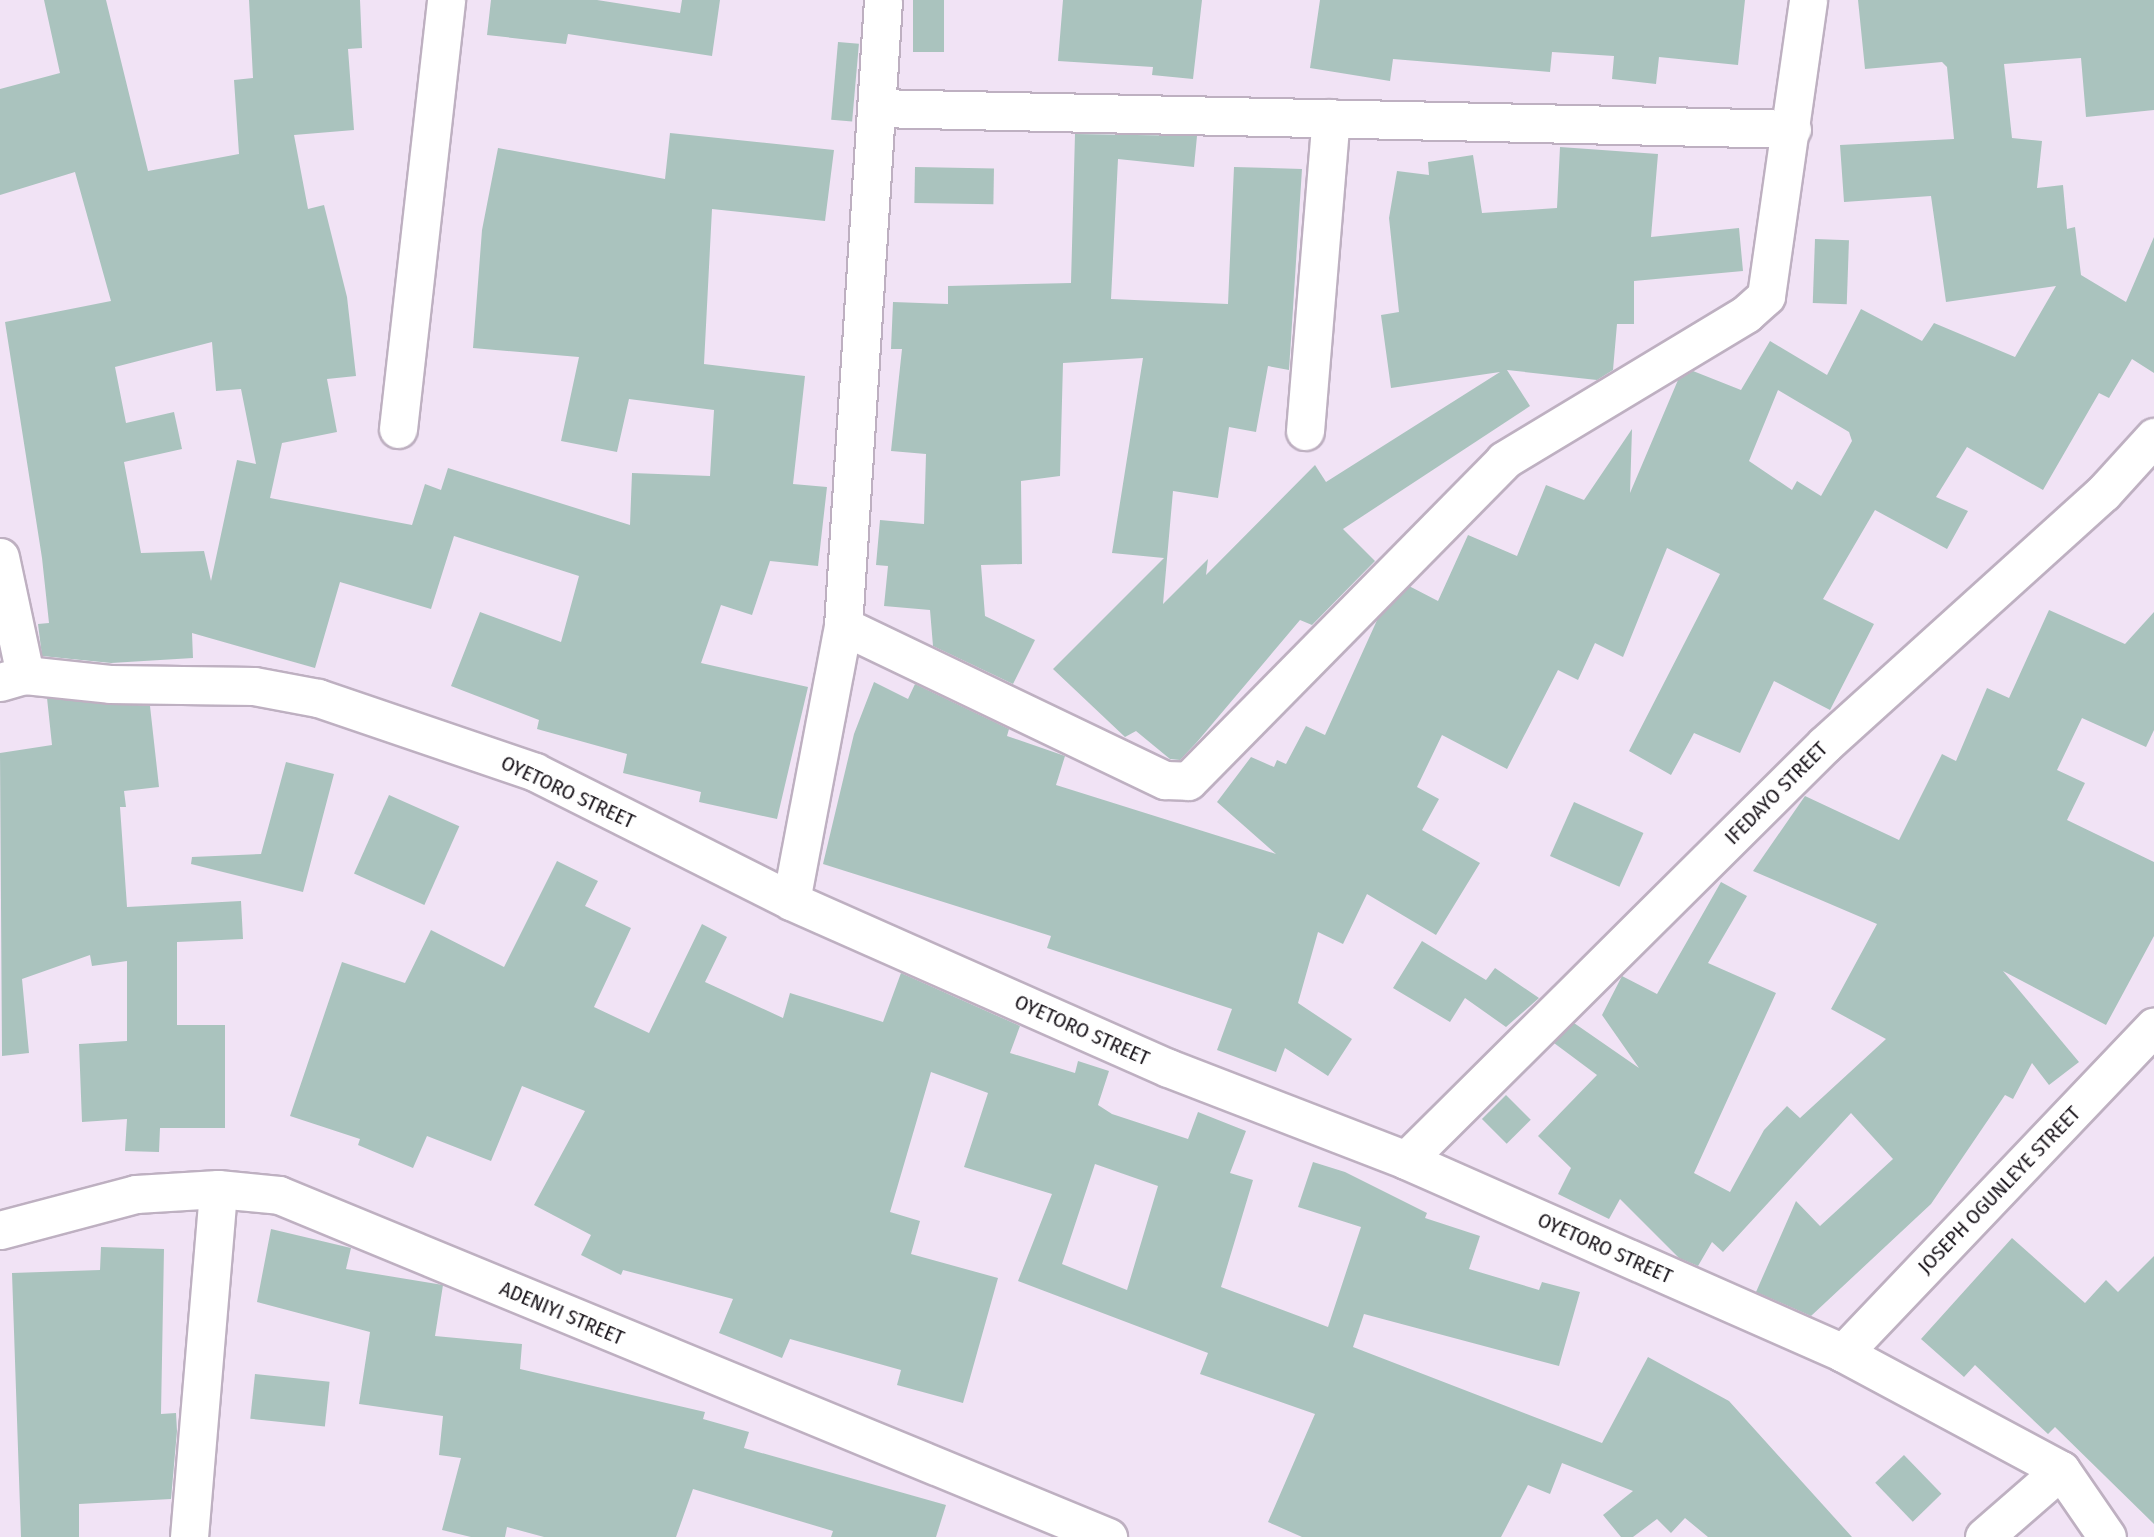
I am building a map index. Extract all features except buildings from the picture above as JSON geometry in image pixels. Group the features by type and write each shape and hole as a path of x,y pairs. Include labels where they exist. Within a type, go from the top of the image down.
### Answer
{"street":[{"path":"398,429 446,0"},
{"path":"791,901 843,626 883,0"},
{"path":"843,626 1165,779 1188,780 1504,460 1746,314 1766,296 1792,129 1808,0"},
{"path":"876,108 1792,129"},
{"path":"1306,431 1331,118"},
{"name":"IFEDAYO STREET","path":"1406,1160 1825,744 2103,493 2154,437"},
{"path":"0,557 13,678"},
{"name":"OYETORO STREET","path":"13,678 110,684 254,686 318,698 535,772 791,901 1168,1068 1406,1160 1843,1353 2061,1470 2107,1537"},
{"name":"JOSEPH OGUNLEYE STREET","path":"1843,1353 2154,1026"},
{"path":"189,1537 218,1189"},
{"name":"ADENIYI STREET","path":"0,1230 136,1194 218,1189 279,1195 1108,1537"},
{"path":"1984,1537 2061,1470"}]}
